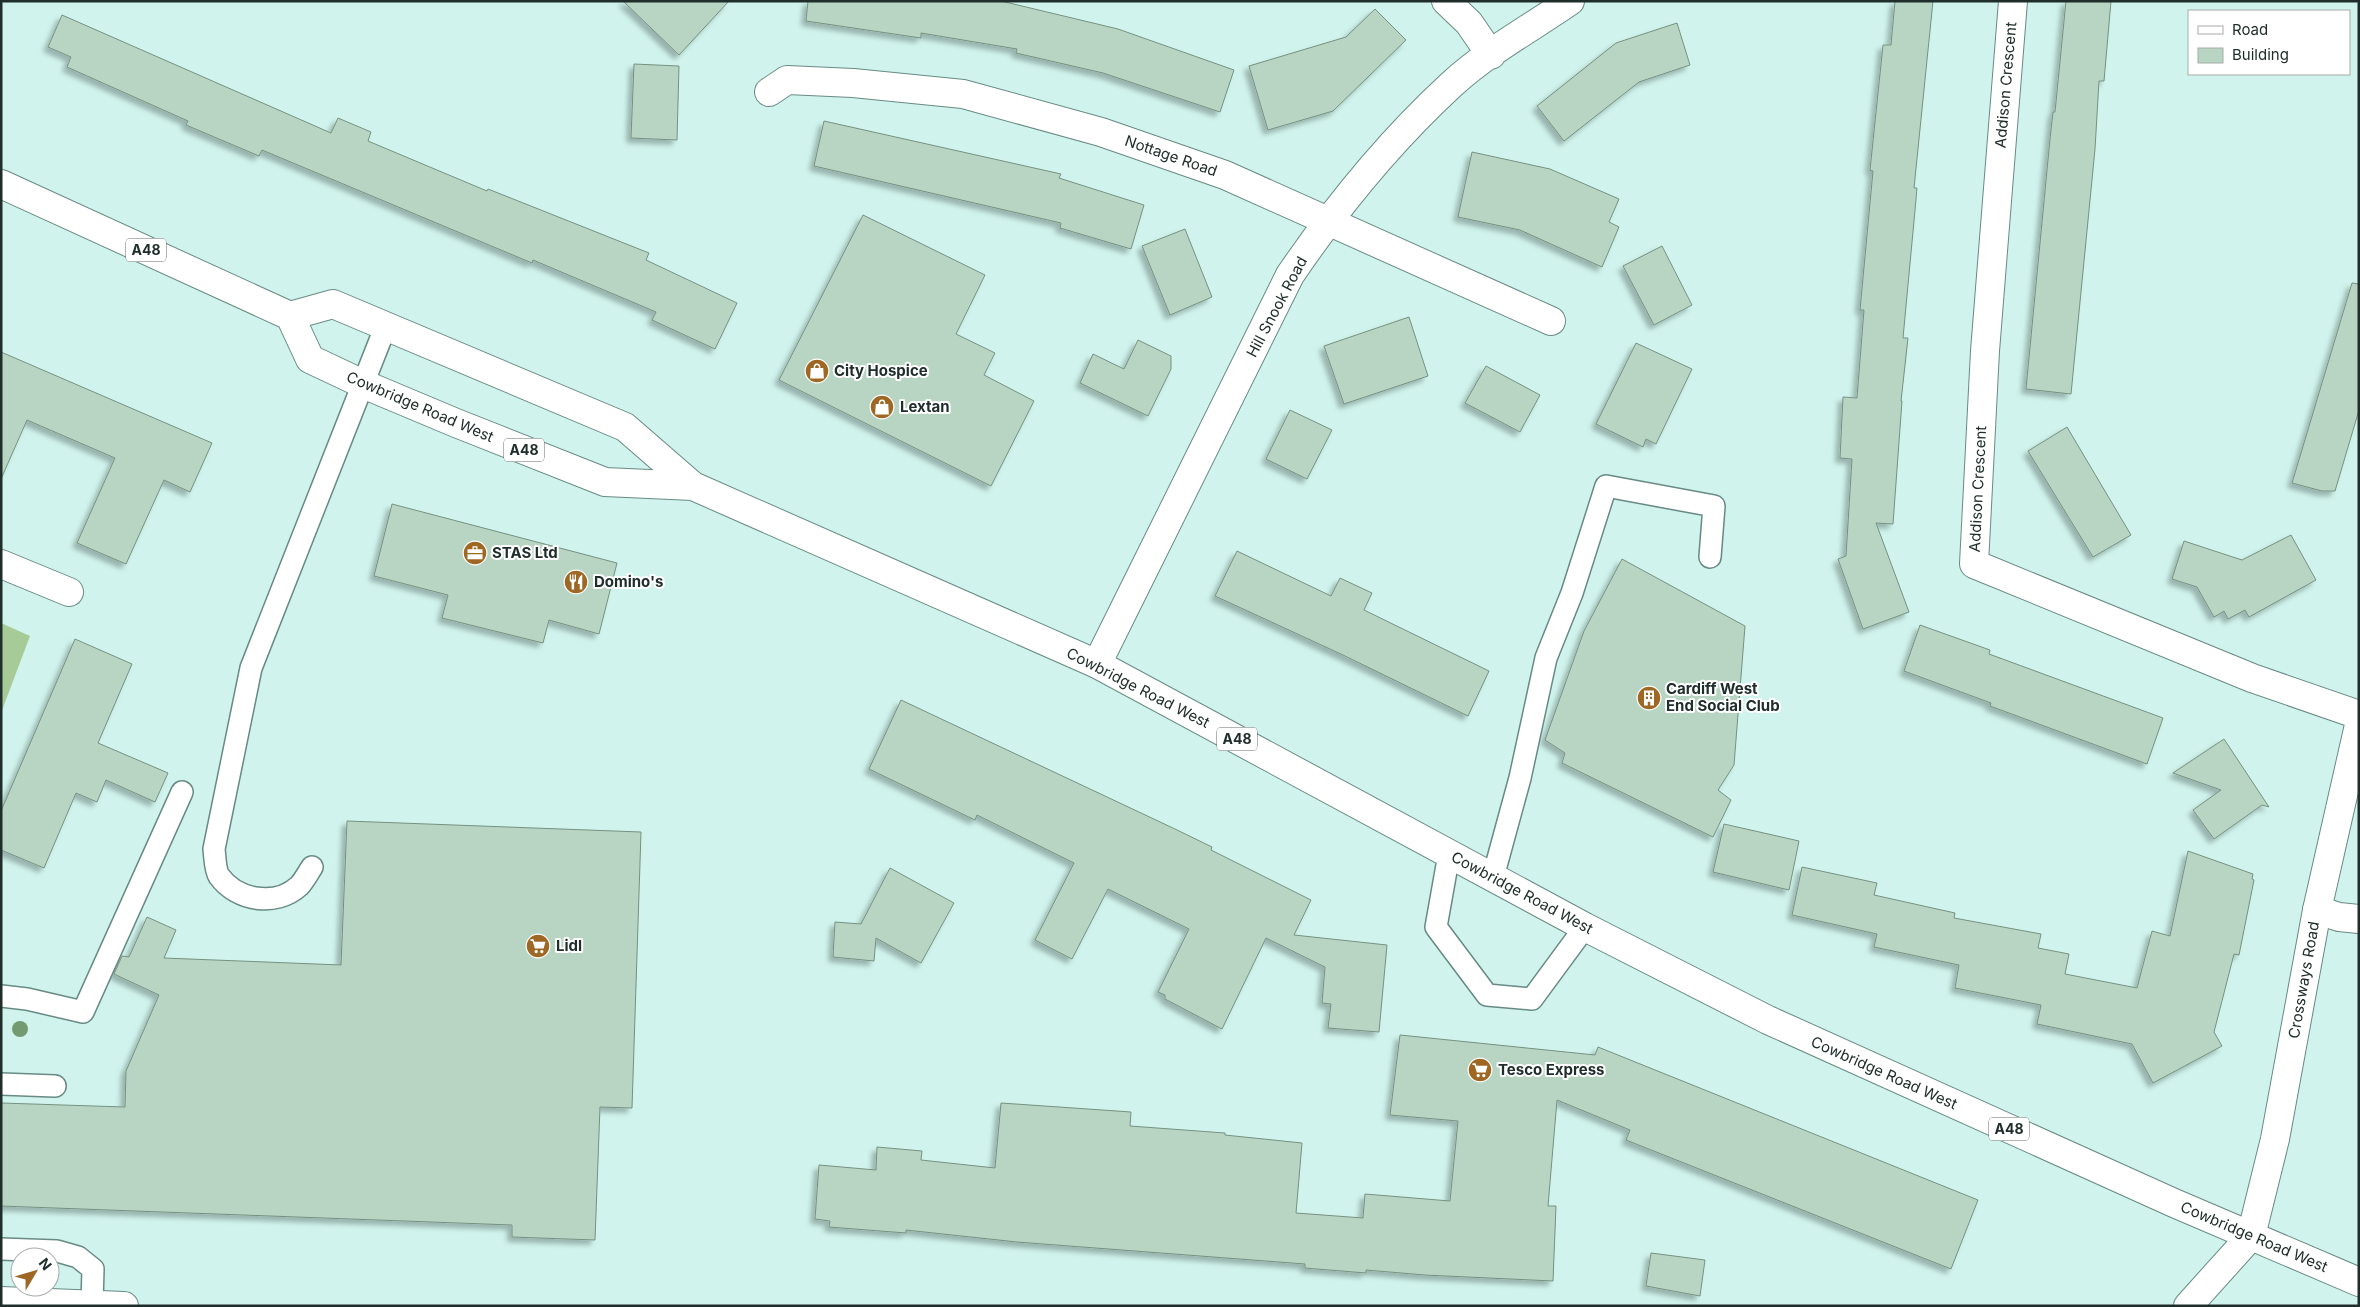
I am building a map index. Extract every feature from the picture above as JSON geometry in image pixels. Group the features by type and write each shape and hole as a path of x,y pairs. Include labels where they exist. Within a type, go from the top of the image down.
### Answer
{"main road":[{"path":"1446,1 1469,23 1491,55"},
{"name":"Hill Snook Road","path":"1097,664 1290,275 1326,222 1378,160 1452,84 1570,1"},
{"name":"Addison Crescent","path":"2013,1 1985,352 1974,564 2252,678 2359,715"},
{"name":"Nottage Road","path":"769,92 787,80 963,94 1100,132 1217,172 1550,321"},
{"name":"A48","path":"1,184 290,316"},
{"name":"Cowbridge Road West","path":"693,486 605,482 362,384 310,359 290,316 333,304 385,328 625,427 693,486 1097,664 1586,927 1768,1020 2251,1236 2359,1282"},
{"path":"1,564 69,592"},
{"name":"Crossways Road","path":"2251,1236 2280,1115 2317,910 2359,725"},
{"path":"2317,910 2338,917 2359,919"},
{"path":"2188,1306 2251,1236"},
{"path":"1,1301 92,1303 124,1306"}],"lane":[{"path":"312,867 300,886 285,896 264,900 238,893 218,875 214,849 251,668 385,328"},
{"path":"1493,876 1520,778 1546,658 1572,593 1606,486 1714,506 1710,557"},
{"path":"1,996 27,999 83,1012 182,792"},
{"path":"1449,854 1436,927 1487,995 1532,999 1586,927"},
{"path":"1,1084 55,1086"},
{"path":"1,1249 57,1251 78,1257 94,1269 92,1303"}],"green space":[{"path":"1,623 30,636 1,713"}],"building":[{"path":"623,1 729,1 679,55"},
{"path":"808,1 1001,1 1118,29 1234,70 1220,112 1103,73 1016,53 1017,49 921,33 921,38 806,21"},
{"path":"1895,1 1933,1 1914,188 1917,188 1903,338 1908,338 1901,401 1893,524 1876,523 1909,612 1863,629 1838,559 1846,556 1852,459 1840,458 1843,397 1857,398 1864,310 1860,310 1873,171 1870,170 1883,45 1891,45"},
{"path":"2066,1 2111,1 2104,81 2099,81 2095,149 2071,394 2026,389 2050,139 2053,112 2055,112"},
{"path":"1375,9 1406,40 1333,111 1268,130 1249,66 1346,37"},
{"path":"62,15 331,133 338,118 371,132 368,141 487,191 488,189 649,253 646,260 737,303 715,349 652,320 656,312 533,260 532,263 262,150 259,156 186,125 188,121 67,67 71,57 48,47"},
{"path":"1677,23 1690,65 1639,82 1564,141 1537,106 1616,43"},
{"path":"634,64 679,66 677,140 631,138"},
{"path":"824,121 1061,174 1059,178 1144,205 1131,249 1060,228 1061,223 814,166"},
{"path":"1472,152 1550,169 1619,199 1609,222 1619,227 1602,267 1520,230 1458,217"},
{"path":"863,215 985,275 956,334 995,353 984,375 1034,401 991,486 779,380"},
{"path":"1185,229 1212,297 1170,315 1142,246"},
{"path":"1662,246 1692,305 1654,325 1623,266"},
{"path":"2352,283 2359,284 2359,410 2335,491 2322,491 2292,483"},
{"path":"1409,317 1428,376 1344,404 1324,346"},
{"path":"1138,340 1171,356 1171,369 1148,416 1080,383 1093,354 1124,369"},
{"path":"1636,343 1692,369 1656,444 1646,439 1643,447 1596,424"},
{"path":"1,352 212,443 190,492 164,480 126,564 77,543 115,458 27,420 1,479"},
{"path":"1486,366 1540,395 1520,432 1465,403"},
{"path":"1290,410 1332,430 1307,479 1266,459"},
{"path":"2067,427 2131,535 2093,557 2028,451"},
{"path":"392,504 617,563 599,634 549,620 543,643 442,618 448,595 374,576"},
{"path":"2291,535 2316,580 2249,617 2245,610 2228,619 2224,611 2214,617 2197,587 2172,579 2184,541 2242,560"},
{"path":"1237,551 1331,596 1340,578 1372,593 1364,610 1489,671 1468,716 1343,655 1215,596"},
{"name":"Cardiff West End Social Club","path":"1622,559 1745,626 1734,765 1718,790 1731,800 1713,837 1562,763 1565,753 1545,740 1584,631"},
{"path":"1920,625 1990,650 1989,654 2163,718 2147,764 1990,706 1991,703 1904,671"},
{"path":"75,639 132,664 98,743 168,773 155,802 106,780 97,802 76,793 44,868 1,850 1,811"},
{"path":"901,700 1212,847 1211,850 1311,900 1294,935 1387,945 1379,1032 1328,1028 1331,1004 1322,1003 1325,967 1266,938 1222,1029 1165,999 1165,995 1158,992 1189,929 1108,889 1072,959 1035,940 1074,863 977,815 975,820 869,769"},
{"path":"2224,739 2269,807 2262,805 2214,839 2193,810 2221,790 2173,773"},
{"path":"347,821 641,832 632,1108 600,1107 595,1240 512,1237 512,1225 1,1206 1,1103 125,1107 126,1071 159,995 114,974 122,956 129,957 147,917 176,930 164,958 341,965"},
{"path":"1724,824 1799,841 1789,890 1713,872"},
{"path":"2188,851 2253,874 2252,879 2254,880 2239,955 2234,954 2214,1032 2222,1046 2153,1083 2132,1044 2037,1024 2041,1005 1955,988 1959,965 1874,947 1877,934 1792,915 1802,867 1877,883 1874,895 1955,913 1954,918 2041,934 2038,948 2069,954 2065,974 2137,988 2152,931 2170,936"},
{"path":"890,868 954,903 921,963 876,938 874,961 833,957 835,922 861,924"},
{"path":"1400,1035 1595,1055 1598,1047 1978,1200 1951,1269 1626,1140 1630,1130 1557,1100 1548,1206 1556,1206 1553,1281 1425,1275 1366,1270 1366,1273 1305,1268 1305,1264 1017,1242 906,1230 906,1233 829,1227 830,1221 815,1219 819,1165 876,1170 877,1147 922,1151 921,1160 995,1168 1001,1103 1131,1112 1130,1126 1225,1133 1225,1135 1302,1143 1296,1213 1363,1218 1365,1194 1450,1201 1458,1121 1390,1115"},
{"path":"1651,1253 1705,1260 1700,1296 1646,1286"}],"place":[{"name":"City Hospice","path":"817,371"},
{"name":"Lextan","path":"882,407"},
{"name":"STAS Ltd","path":"475,553"},
{"name":"Domino's","path":"576,582"},
{"name":"Cardiff West End Social Club","path":"1649,698"},
{"name":"Lidl","path":"538,946"},
{"name":"Tesco Express","path":"1480,1070"}]}
